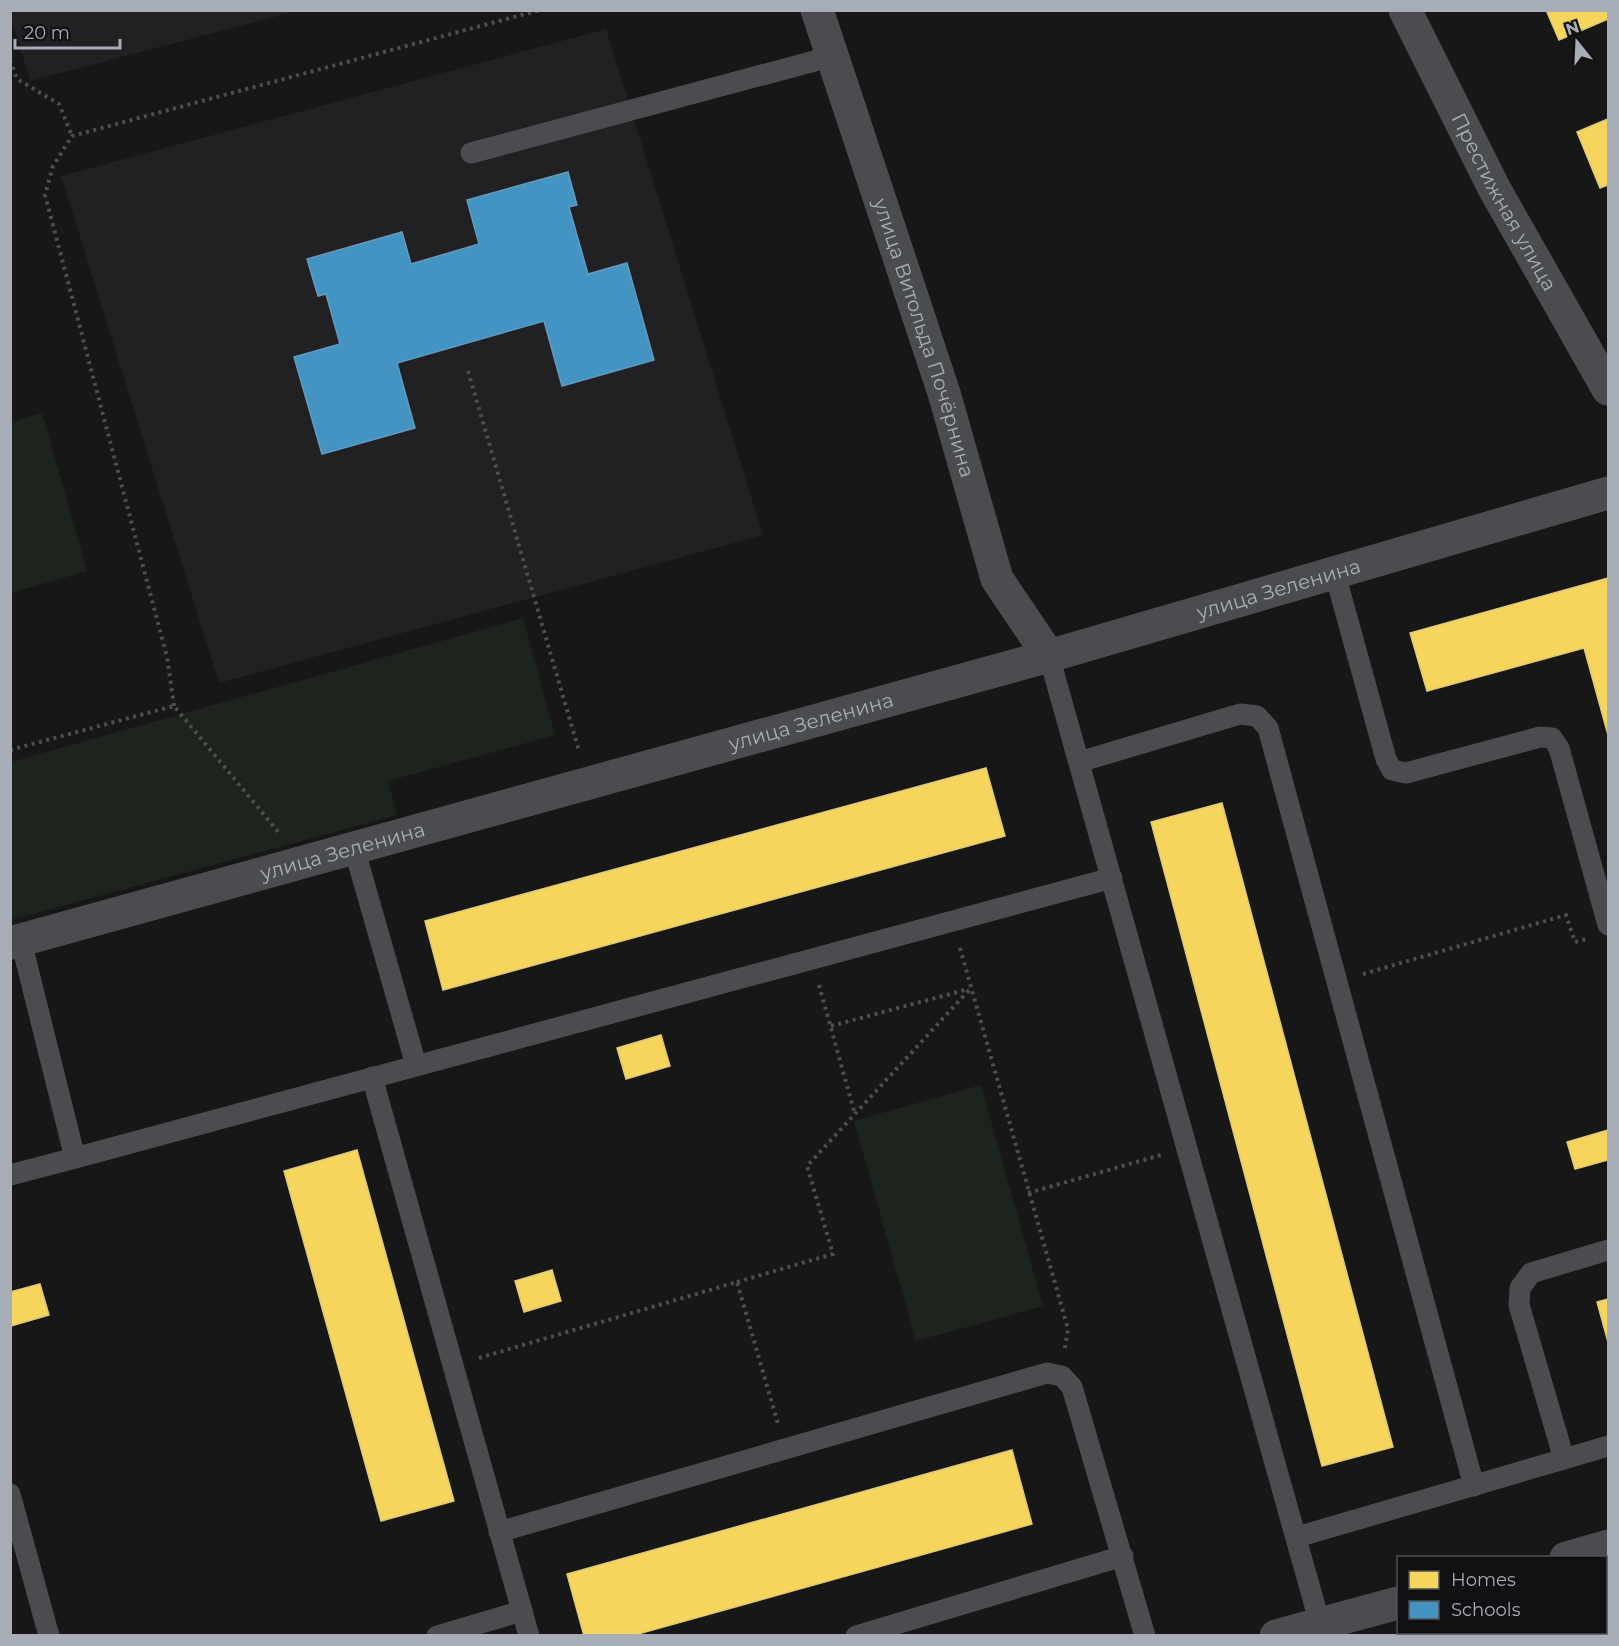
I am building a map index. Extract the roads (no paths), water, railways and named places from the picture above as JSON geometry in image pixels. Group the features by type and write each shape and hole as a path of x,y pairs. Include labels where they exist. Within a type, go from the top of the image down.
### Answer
{"street":[{"name":"улица Витольда Почёрнина","path":"817,10 944,393 997,579 1049,656"},
{"name":"Престижная улица","path":"1406,10 1494,188 1608,389"},
{"name":"улица Зеленина","path":"16,942 1049,656 1608,493"},
{"path":"1570,1556 1608,1546"},
{"path":"1276,1635 1397,1602"}],"lane":[{"path":"471,153 833,56"},
{"path":"1335,574 1386,759 1392,770 1406,773 1540,737 1552,738 1559,748 1603,930"},
{"path":"1049,656 1320,1624"},
{"path":"1079,762 1240,714 1257,716 1268,728 1474,1486"},
{"path":"354,848 416,1065"},
{"path":"10,1175 1112,878"},
{"path":"16,942 75,1158"},
{"path":"372,1077 529,1635"},
{"path":"1564,1459 1520,1305 1520,1288 1531,1273 1608,1250"},
{"path":"499,1532 1047,1373 1062,1376 1072,1388 1145,1635"},
{"path":"1297,1537 1608,1446"},
{"path":"10,1494 49,1635"},
{"path":"856,1635 1123,1556"},
{"path":"437,1635 522,1611"}]}
